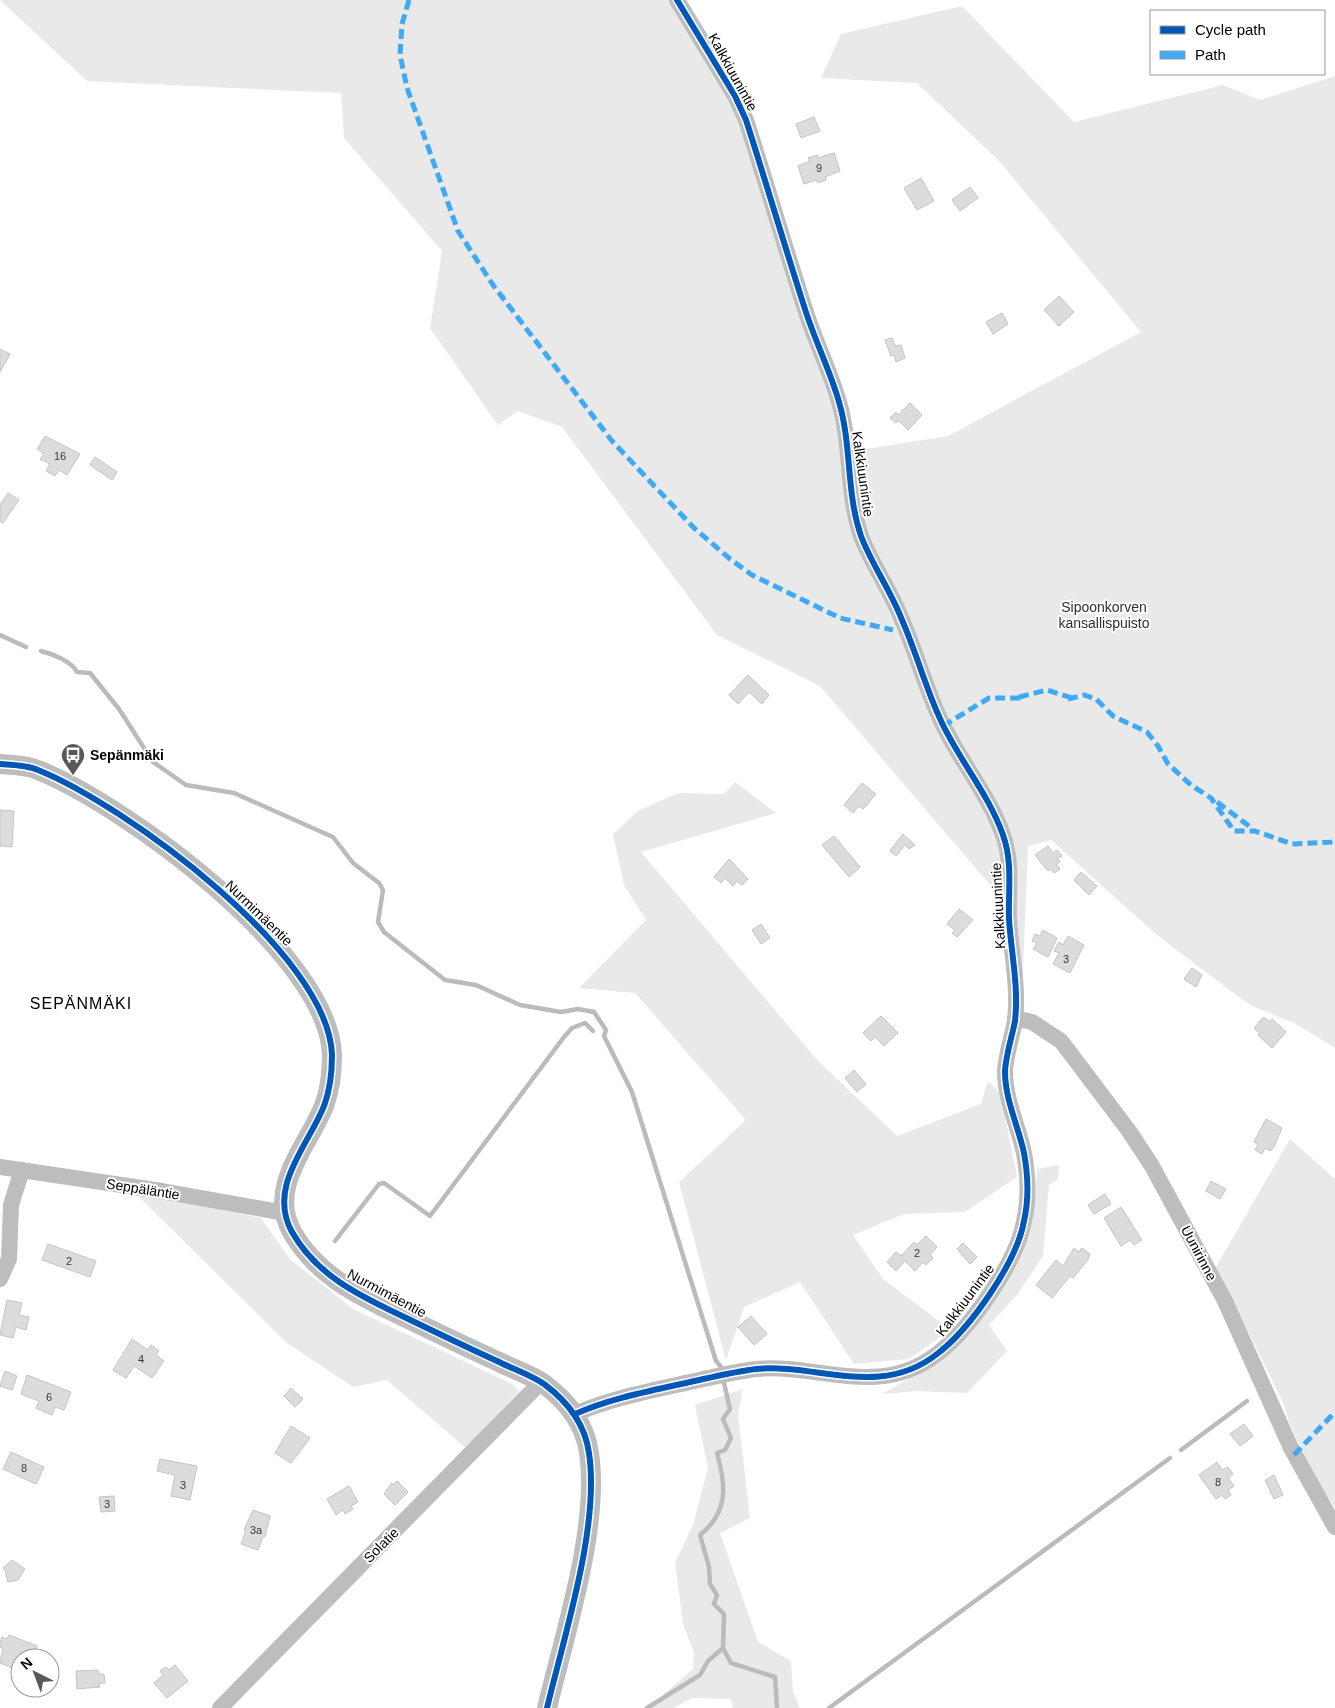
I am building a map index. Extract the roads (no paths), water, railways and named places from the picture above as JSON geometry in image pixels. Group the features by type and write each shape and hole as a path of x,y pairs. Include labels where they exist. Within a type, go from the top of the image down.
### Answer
{"street":[{"name":"Kalkkiuunintie","path":"575,1414 602,1402 757,1369 786,1369 846,1378 878,1376 917,1368 955,1338 996,1285 1015,1251 1024,1224 1028,1189 1024,1154 1007,1096 1005,1067 1015,1018 1014,964 1009,918 1010,864 1004,838 996,817 943,726 925,685 893,598 862,539 853,506 848,446 839,403 805,310 746,120 735,96 677,0"},
{"name":"Nurmimäentie","path":"0,764 34,768 75,786 168,848 228,899 284,955 311,993 327,1026 332,1053 330,1084 325,1104 294,1161 287,1183 285,1214 290,1229 303,1250 317,1267 360,1296 542,1382 575,1414 589,1452 589,1505 584,1550 547,1708"},
{"name":"Uunirinne","path":"1015,1018 1032,1022 1061,1041 1129,1131 1152,1166 1224,1301 1291,1448 1335,1527"},
{"name":"Seppäläntie","path":"0,1167 285,1214"},
{"path":"0,1279 9,1259 11,1205 22,1170"},
{"name":"Solatie","path":"220,1708 542,1382"}],"waterway":[{"path":"0,635 26,647"},
{"path":"41,651 66,661 77,672 90,673 119,709 153,762 186,785 234,793 333,837 353,863 379,883 383,890 378,922 384,932 445,980 476,985 520,1005 561,1012 578,1009 594,1012 606,1030 604,1036 632,1092 716,1361 722,1368"},
{"path":"335,1241 379,1184 384,1183 430,1216 564,1037 572,1028 585,1023 593,1031"},
{"path":"724,1383 730,1409 723,1419 731,1438 725,1450 717,1453 722,1476 723,1497 716,1517 700,1535 709,1567 710,1584 717,1595 714,1604 724,1614 723,1648 731,1663 775,1677 777,1708"},
{"path":"1181,1450 1247,1401"},
{"path":"829,1708 1170,1458"},
{"path":"647,1708 700,1675 708,1661 723,1648"}],"place":[{"name":"Sepänmäki","path":"73,776"}],"district":[{"name":"SEPÄNMÄKI","path":"81,1003"}],"park label":[{"name":"Sipoonkorven kansallispuisto","path":"1104,616"}]}
